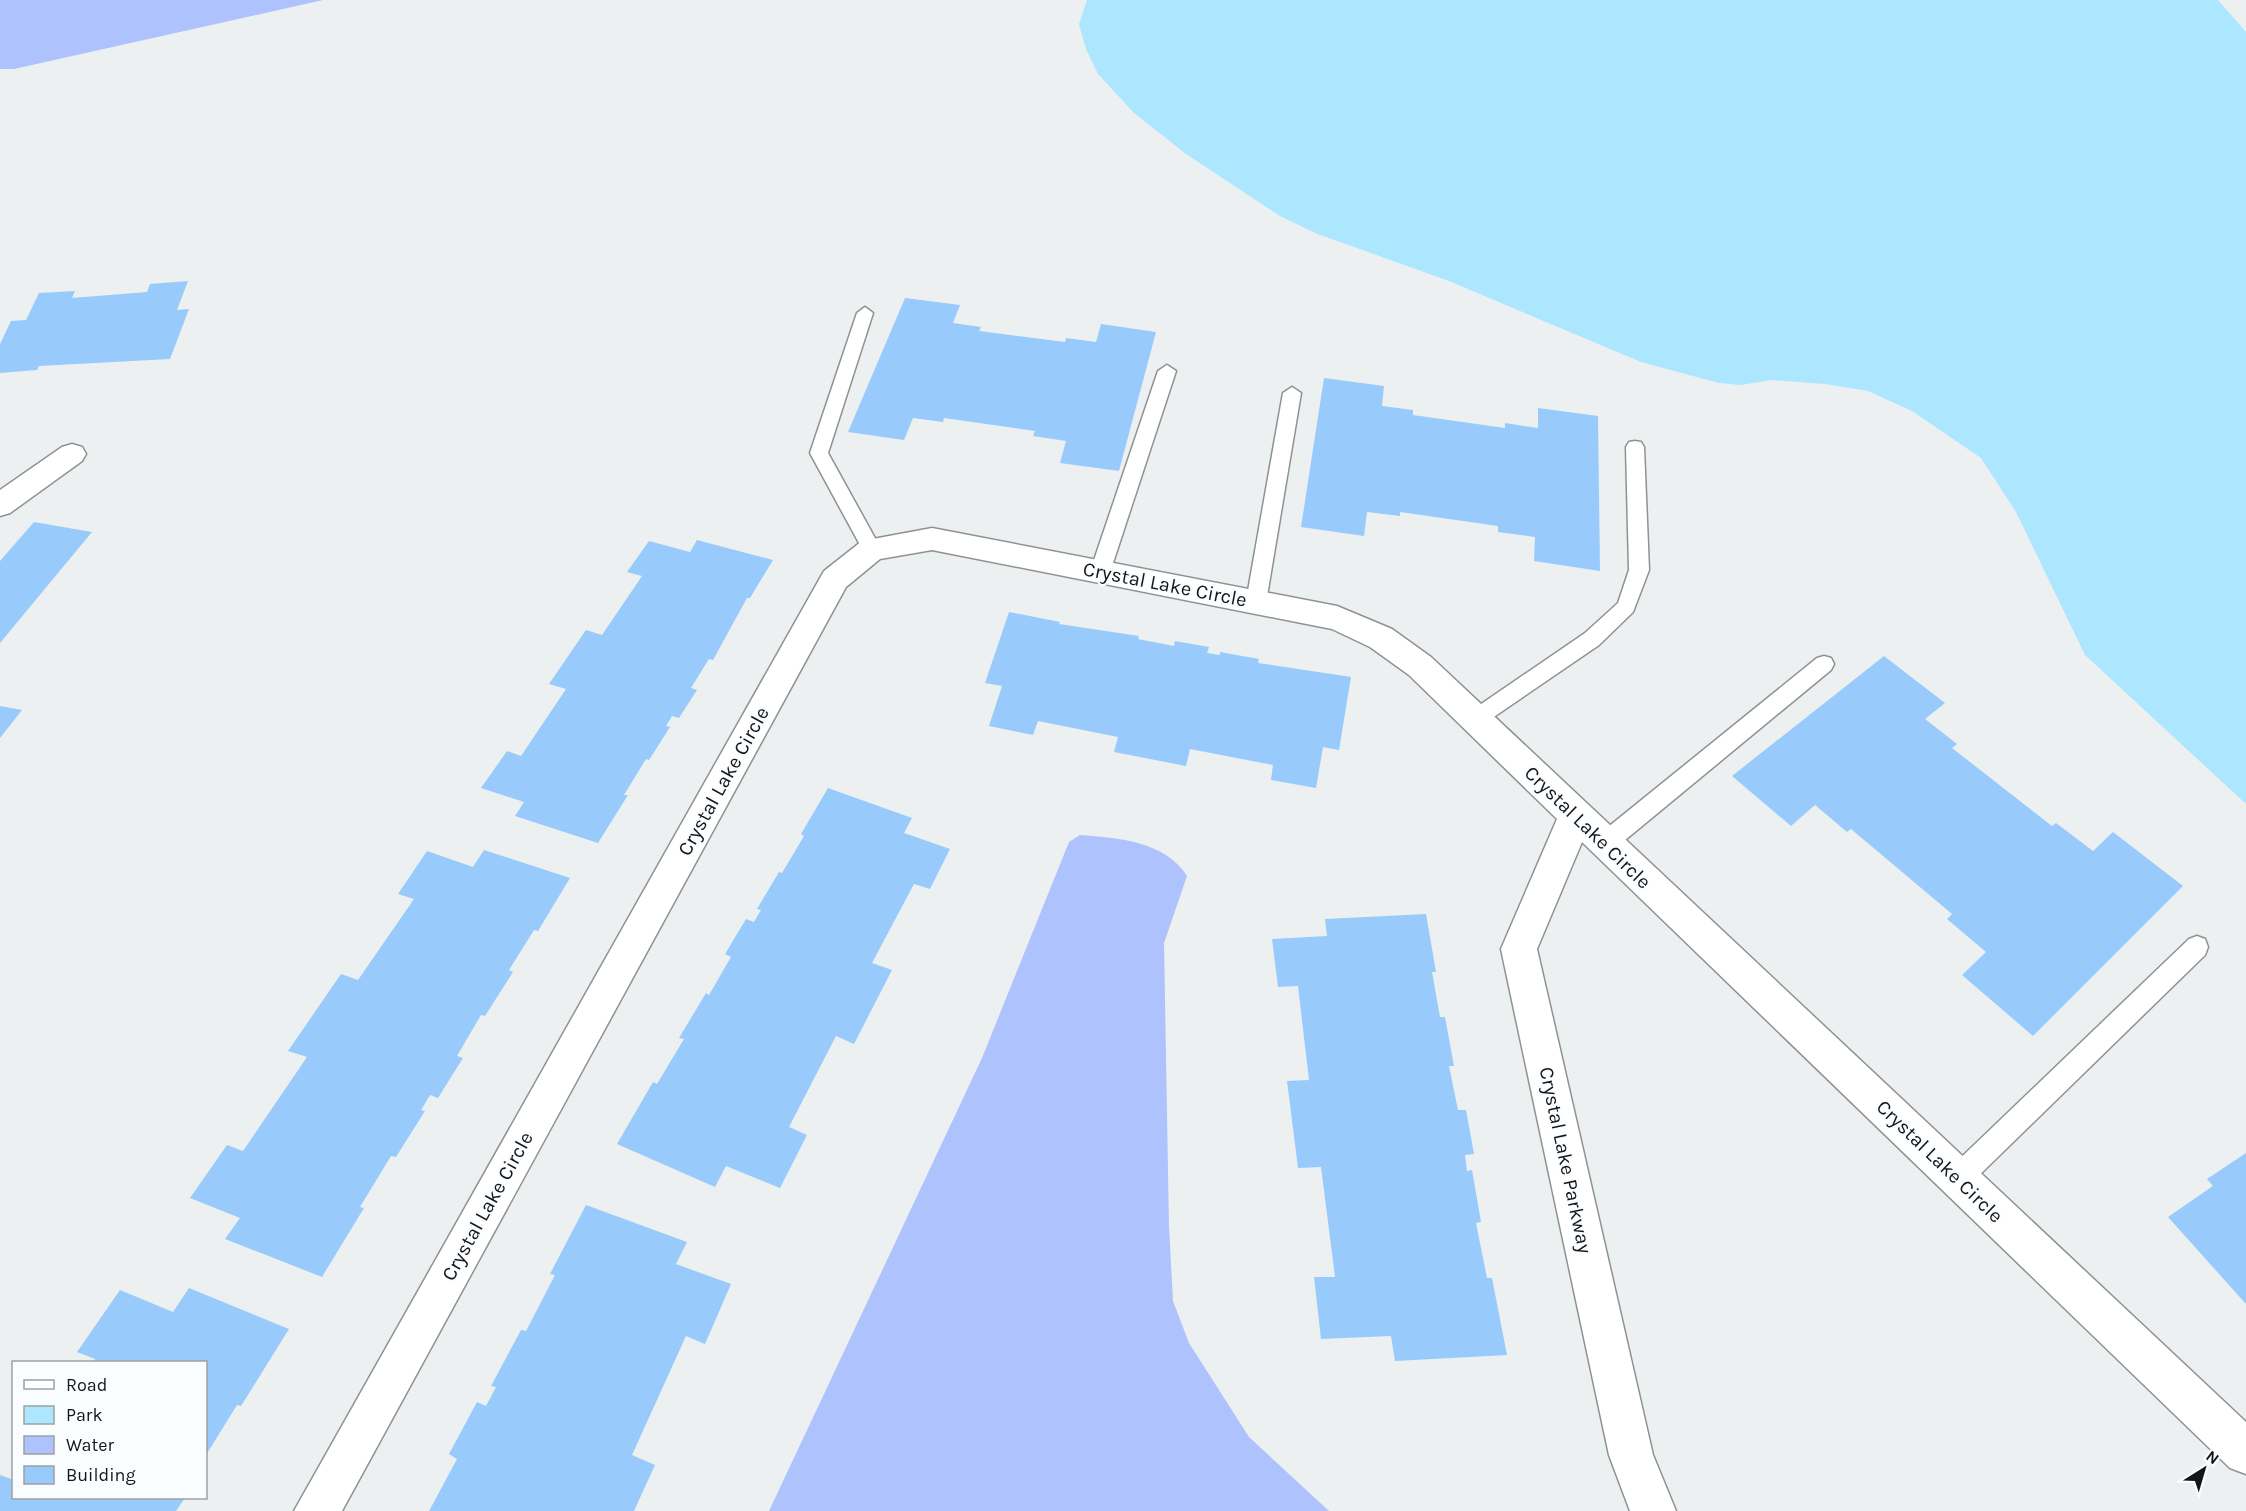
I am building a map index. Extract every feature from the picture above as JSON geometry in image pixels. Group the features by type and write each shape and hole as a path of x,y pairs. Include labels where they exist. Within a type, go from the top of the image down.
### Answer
{"street":[{"path":"0,506 72,453"},
{"name":"Crystal Lake Circle","path":"317,1511 835,579 872,549 932,540 1337,618 1381,638 1420,666 2246,1452"},
{"name":"Crystal Lake Parkway","path":"1576,815 1520,949 1631,1455 1653,1511"}],"lane":[{"path":"866,313 819,453 872,549"},
{"path":"1100,572 1167,371"},
{"path":"1256,602 1292,393"},
{"path":"1475,719 1592,639 1626,607 1639,570 1635,447"},
{"path":"1605,843 1824,664"},
{"path":"1958,1178 2197,947"}],"green space":[{"path":"1087,0 2218,0 2246,32 2246,804 2085,655 2016,512 1981,458 1912,411 1868,391 1825,384 1771,380 1741,385 1719,383 1641,362 1449,281 1315,233 1280,216 1186,154 1134,113 1098,74 1086,49 1079,24"}],"water":[{"path":"0,0 323,0 14,69 0,69"},
{"path":"1080,835 1140,843 1166,855 1178,864 1187,876 1164,943 1169,1227 1173,1301 1189,1343 1249,1437 1329,1511 769,1511 982,1058 1069,842"}],"building":[{"path":"188,281 177,310 189,309 170,359 39,366 37,370 0,373 0,344 11,321 26,320 39,293 75,291 72,298 147,292 150,284"},
{"path":"905,298 960,305 953,323 981,327 979,331 1065,342 1066,338 1096,342 1101,324 1156,332 1119,471 1060,463 1066,441 1033,436 1035,431 944,418 943,422 913,418 904,440 848,432"},
{"path":"1324,378 1384,386 1382,406 1413,410 1413,415 1505,428 1505,423 1538,428 1538,408 1598,416 1600,571 1534,561 1535,537 1498,532 1498,526 1400,512 1400,516 1367,512 1364,536 1301,527"},
{"path":"34,522 92,532 0,643 0,561"},
{"path":"697,540 773,560 750,598 747,598 713,660 709,659 691,688 697,690 679,718 672,716 666,726 670,727 649,760 646,759 624,795 628,795 598,843 515,816 524,802 481,788 507,751 521,756 566,689 549,684 586,630 602,635 642,576 627,572 649,541 690,552"},
{"path":"1009,612 1060,622 1059,624 1139,636 1138,639 1174,646 1175,641 1209,647 1207,653 1220,655 1220,652 1259,659 1258,663 1351,677 1339,750 1323,747 1316,788 1271,780 1273,765 1190,749 1186,766 1114,752 1118,737 1038,721 1033,735 989,726 1002,686 985,683"},
{"path":"1884,656 1945,703 1925,719 1957,744 1952,748 2052,826 2056,823 2093,851 2113,832 2183,886 2033,1036 1962,975 1986,952 1947,919 1952,914 1851,829 1847,832 1815,805 1791,826 1732,776"},
{"path":"0,706 22,710 0,738"},
{"path":"828,788 912,818 904,833 950,849 930,889 914,884 872,963 892,970 854,1044 836,1036 789,1127 807,1135 780,1188 726,1166 715,1187 617,1144 653,1082 657,1084 684,1039 679,1038 706,993 709,995 731,957 725,954 746,919 754,922 761,910 757,909 804,836 801,834"},
{"path":"484,850 570,878 538,931 534,930 509,970 513,972 485,1016 481,1015 457,1056 463,1058 438,1098 430,1095 421,1110 425,1111 396,1157 391,1156 360,1207 364,1208 322,1277 225,1239 240,1218 190,1198 227,1145 243,1151 307,1057 288,1051 341,974 358,980 414,899 398,894 427,851 473,867"},
{"path":"1426,914 1436,972 1432,972 1440,1017 1445,1017 1454,1066 1449,1066 1458,1110 1466,1110 1474,1154 1465,1155 1467,1171 1472,1170 1481,1222 1476,1223 1487,1278 1492,1278 1507,1355 1395,1361 1391,1336 1321,1339 1314,1277 1335,1277 1321,1167 1298,1168 1287,1081 1309,1080 1298,986 1278,987 1272,939 1327,936 1325,919"},
{"path":"2246,1153 2246,1304 2168,1217 2213,1186 2207,1179"},
{"path":"586,1205 687,1242 676,1264 731,1284 705,1344 686,1336 632,1455 655,1465 634,1511 429,1511 457,1459 449,1454 477,1402 486,1406 496,1387 491,1386 521,1330 526,1331 555,1275 550,1274"},
{"path":"189,1288 289,1329 241,1406 237,1405 207,1453 207,1361 94,1361 95,1359 77,1352 120,1290 173,1312"},
{"path":"0,1475 12,1479 12,1499 184,1499 176,1511 0,1511"}]}
